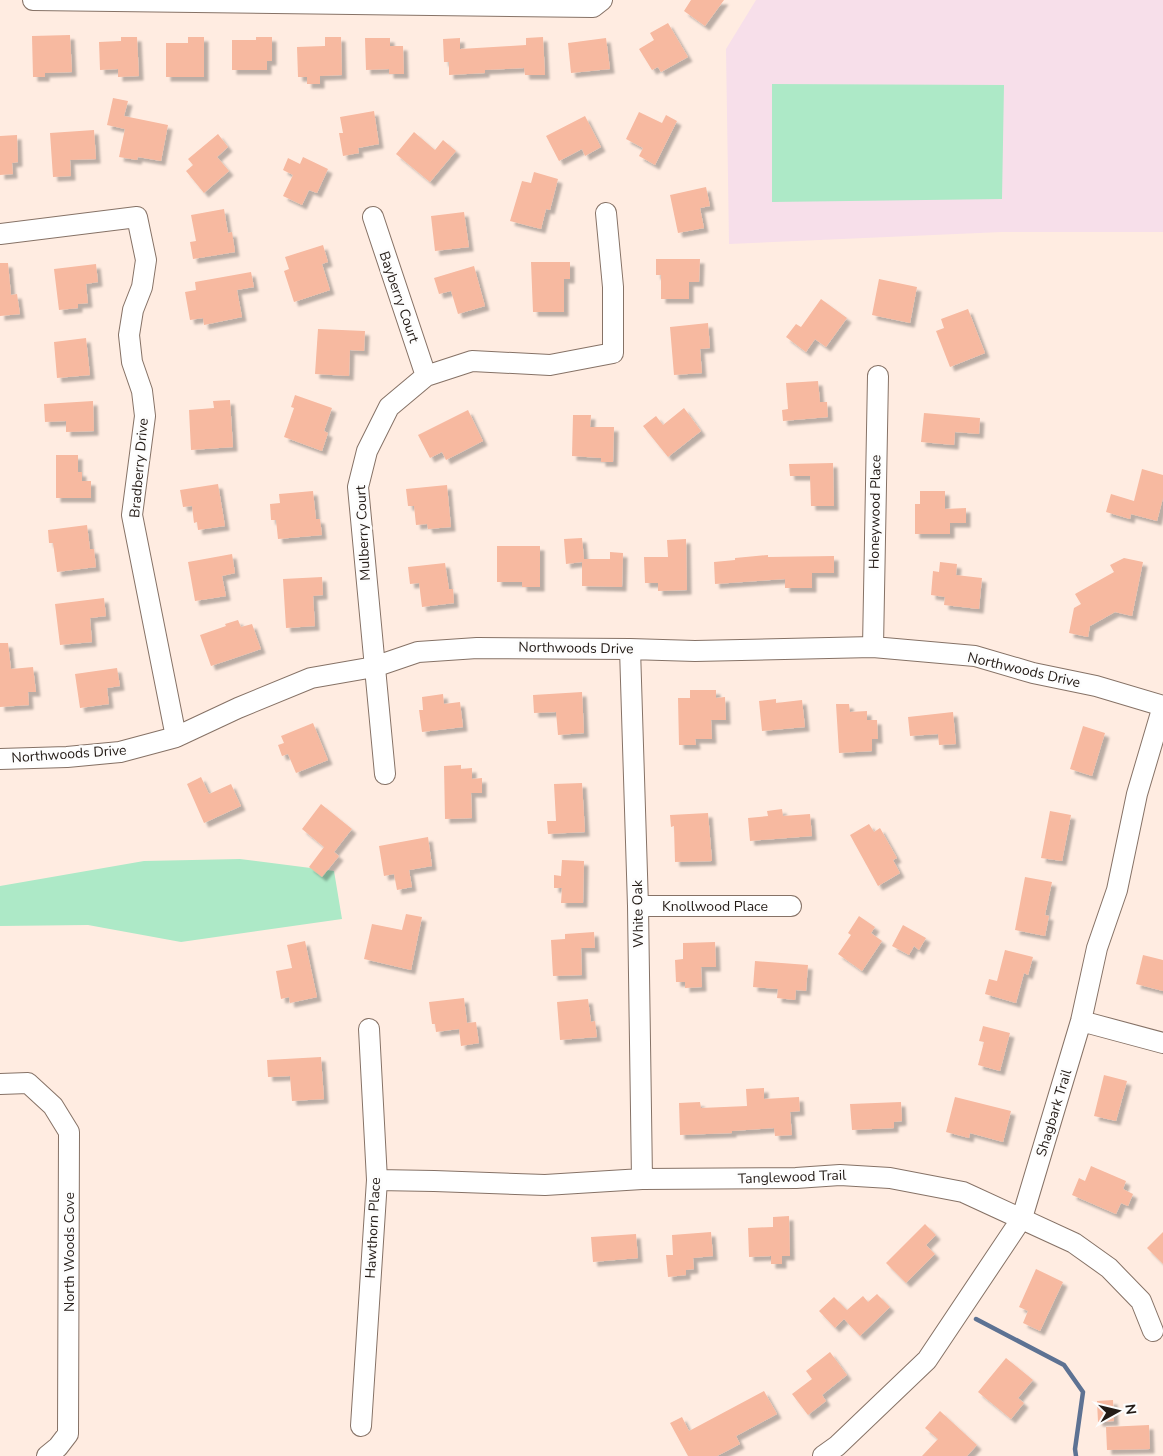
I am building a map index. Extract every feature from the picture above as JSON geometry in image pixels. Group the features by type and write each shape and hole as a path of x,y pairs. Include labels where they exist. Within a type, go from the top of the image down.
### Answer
{"street":[{"path":"33,0 477,3 593,6 602,0"},
{"name":"Mulberry Court","path":"385,774 358,487 367,451 389,407 426,376 472,361 550,365 613,353 613,287 606,213"},
{"name":"Bradberry Drive","path":"0,234 137,217 146,260 142,287 133,310 129,335 132,362 142,390 145,416 132,515 176,737"},
{"name":"Bayberry Court","path":"373,218 426,376"},
{"name":"Honeywood Place","path":"873,648 878,376"},
{"name":"Northwoods Drive","path":"0,759 120,752 176,737 238,708 310,678 374,667 418,652 477,648 695,651 873,648 975,656 1032,673 1096,686 1163,706"},
{"name":"White Oak","path":"630,649 638,906 642,1179"},
{"name":"Shagbark Trail","path":"823,1456 837,1446 927,1360 1022,1218 1082,1021 1097,948 1117,890 1138,794 1163,706"},
{"name":"Knollwood Place","path":"638,906 791,906"},
{"path":"1082,1021 1163,1043"},
{"name":"Hawthorn Place","path":"361,1426 377,1180 369,1029"},
{"name":"North Woods Cove","path":"0,1084 28,1083 53,1106 69,1132 68,1434 58,1447 47,1456"},
{"name":"Tanglewood Trail","path":"377,1180 434,1180 545,1185 642,1179 796,1178 840,1175 890,1178 963,1192 1074,1243 1110,1268 1141,1301 1153,1331"}],"shaded area":[{"path":"756,0 1163,0 1163,232 1002,232 729,244 726,49"}],"green space":[{"path":"772,84 1004,85 1002,199 772,202"},
{"path":"240,859 334,871 342,919 181,942 88,925 0,926 0,886 144,861"}],"building":[{"path":"691,0 724,0 705,26 684,11"},
{"path":"668,23 688,57 661,72 658,67 652,70 639,49 654,40 650,33"},
{"path":"70,35 72,72 45,73 45,77 33,77 32,36"},
{"path":"121,37 137,37 139,76 118,77 118,69 100,70 99,42 121,41"},
{"path":"188,37 204,37 204,77 166,77 166,43 188,43"},
{"path":"256,37 272,37 272,61 267,61 267,70 232,70 232,40 256,40"},
{"path":"325,37 341,37 342,75 320,76 320,84 307,84 307,77 298,77 297,47 325,46"},
{"path":"543,37 545,75 525,75 524,68 485,70 485,73 449,75 449,62 444,62 443,39 460,38 460,49 526,45 526,38"},
{"path":"365,38 390,38 390,46 403,46 404,74 389,74 389,69 366,70"},
{"path":"606,38 610,69 571,73 568,43"},
{"path":"113,98 128,101 124,116 168,125 161,161 138,157 137,160 119,157 125,129 107,125"},
{"path":"374,111 379,144 358,148 359,153 343,156 339,133 343,133 340,117"},
{"path":"639,112 662,123 666,115 677,121 655,165 639,156 643,148 626,139"},
{"path":"585,116 601,147 585,156 582,149 559,161 546,136"},
{"path":"94,130 96,159 70,160 71,176 53,177 50,133"},
{"path":"414,132 435,150 443,140 456,151 430,182 396,154"},
{"path":"218,134 228,147 217,157 229,171 204,193 186,171 193,165 188,159"},
{"path":"17,135 18,162 12,163 13,174 0,175 0,136"},
{"path":"303,157 328,169 317,193 309,190 302,205 283,196 293,175 283,170 288,158 300,164"},
{"path":"534,172 558,179 550,210 546,209 541,229 510,221 522,181 531,183"},
{"path":"706,187 710,206 700,208 704,228 678,233 670,195"},
{"path":"224,209 228,233 232,232 235,252 193,259 190,242 196,241 191,215"},
{"path":"464,212 469,247 435,251 431,216"},
{"path":"323,245 328,262 322,264 330,290 294,302 284,271 289,269 285,257"},
{"path":"656,259 700,259 699,282 689,282 689,299 661,299 661,275 656,275"},
{"path":"531,262 570,262 570,279 564,279 564,312 533,312"},
{"path":"0,263 8,263 11,295 17,294 20,314 0,316"},
{"path":"96,264 98,282 86,284 88,303 78,304 78,308 59,310 54,269"},
{"path":"474,266 485,306 458,314 451,291 439,294 434,278"},
{"path":"251,272 254,287 237,290 242,317 204,325 203,318 190,320 185,292 196,290 195,282"},
{"path":"879,279 917,287 910,323 872,315"},
{"path":"821,299 847,318 826,347 815,339 806,352 786,337 796,324 801,327"},
{"path":"968,309 985,353 950,367 936,331 944,328 941,319"},
{"path":"708,323 710,348 700,349 702,373 674,375 670,327"},
{"path":"318,329 365,331 364,351 350,350 349,376 315,374"},
{"path":"86,338 90,375 57,378 54,342"},
{"path":"818,381 820,402 827,402 828,417 783,421 782,410 788,409 786,383"},
{"path":"295,395 332,408 324,431 328,433 322,451 284,437 294,408 291,407"},
{"path":"230,400 233,447 191,450 189,410 214,408 213,401"},
{"path":"93,401 94,431 66,432 66,421 45,422 44,404"},
{"path":"684,408 701,431 668,457 643,426 656,416 663,425"},
{"path":"468,410 483,441 446,460 442,452 430,458 418,435"},
{"path":"924,413 980,418 979,434 955,432 954,445 921,442"},
{"path":"573,415 591,415 590,427 614,427 613,462 601,462 601,458 572,456"},
{"path":"56,455 78,455 78,472 82,472 82,481 91,481 91,498 56,498"},
{"path":"833,463 834,506 811,506 810,476 790,476 789,464"},
{"path":"1142,469 1163,475 1163,498 1157,521 1131,514 1130,519 1106,512 1111,494 1134,501"},
{"path":"218,484 225,526 198,530 197,522 194,523 192,506 183,507 180,490"},
{"path":"447,485 451,527 428,529 427,524 416,525 414,506 408,506 406,489"},
{"path":"313,491 316,519 320,519 322,535 278,539 276,520 271,520 270,504 280,503 279,494"},
{"path":"920,491 945,491 945,509 966,508 966,523 950,523 950,534 915,534 915,504 920,504"},
{"path":"87,525 90,549 94,549 96,567 57,572 53,543 49,543 48,530"},
{"path":"582,538 584,559 610,559 610,552 623,553 622,587 582,586 582,562 566,564 564,539"},
{"path":"686,539 687,590 658,591 658,583 645,583 644,557 668,557 667,540"},
{"path":"497,546 540,546 540,587 522,587 522,582 497,582"},
{"path":"232,554 235,573 222,576 226,596 195,601 188,562"},
{"path":"768,555 768,557 834,556 834,573 812,573 812,588 785,588 785,579 715,584 714,562"},
{"path":"1124,558 1143,562 1132,616 1115,612 1090,626 1088,637 1069,633 1074,608 1081,604 1075,594 1114,572 1110,565"},
{"path":"940,562 957,564 956,575 982,578 979,609 944,605 945,597 931,595 933,571 939,572"},
{"path":"445,563 449,589 453,589 454,603 422,607 419,583 410,584 408,567"},
{"path":"322,577 323,595 313,596 315,626 286,628 283,579"},
{"path":"104,598 106,616 90,618 92,642 60,645 55,604"},
{"path":"238,620 241,627 252,624 261,649 211,666 200,635"},
{"path":"0,643 8,643 11,669 33,667 36,692 28,692 29,705 0,707"},
{"path":"117,668 120,686 107,688 109,704 80,708 75,674"},
{"path":"690,690 716,690 716,698 725,697 726,720 711,720 712,739 695,739 696,745 679,745 678,698 690,698"},
{"path":"582,692 584,733 558,735 556,712 534,713 533,695"},
{"path":"443,694 444,704 460,702 463,727 422,732 419,710 423,710 422,697"},
{"path":"776,699 776,703 802,700 805,727 762,731 759,701"},
{"path":"836,704 849,704 850,712 867,711 867,720 877,720 878,739 872,739 872,751 839,753"},
{"path":"953,712 956,744 939,745 938,734 910,736 908,717"},
{"path":"313,723 328,760 296,773 288,754 282,756 278,745 284,743 281,736"},
{"path":"1083,726 1105,733 1092,776 1070,769"},
{"path":"461,765 461,769 472,768 472,779 482,778 482,793 471,793 472,818 445,819 444,766"},
{"path":"201,777 209,794 231,784 241,806 204,823 187,784"},
{"path":"582,783 585,832 548,834 547,821 556,821 554,784"},
{"path":"321,804 352,829 334,852 339,856 322,877 309,867 324,847 302,829"},
{"path":"782,809 783,816 810,814 812,836 750,841 748,818 768,816 767,811"},
{"path":"1050,811 1071,815 1062,861 1041,858"},
{"path":"708,813 712,861 675,862 674,826 671,827 670,815"},
{"path":"869,824 874,832 880,828 897,858 893,860 900,873 878,886 850,835"},
{"path":"428,837 432,866 409,870 412,887 397,890 394,874 384,876 379,846"},
{"path":"562,860 584,861 583,903 561,903 562,888 554,888 554,875 561,876"},
{"path":"1025,877 1052,882 1045,915 1049,916 1045,936 1015,930"},
{"path":"406,914 422,917 411,970 364,959 372,924 402,930"},
{"path":"859,916 875,927 871,933 882,941 862,971 838,954 851,935 848,933"},
{"path":"903,925 926,938 919,950 914,946 909,955 892,946"},
{"path":"594,932 595,948 581,948 582,975 553,976 551,940 565,939 565,934"},
{"path":"305,941 317,997 290,1003 289,997 281,999 276,971 292,968 287,945"},
{"path":"715,942 716,967 701,967 702,987 685,988 685,982 676,982 675,960 683,959 683,943"},
{"path":"1005,950 1033,957 1028,975 1024,973 1016,1003 985,994 989,979 997,981"},
{"path":"1143,955 1163,960 1163,991 1136,984"},
{"path":"755,961 808,965 806,991 796,990 795,1000 777,998 778,989 753,987"},
{"path":"464,998 467,1023 476,1022 479,1043 461,1046 459,1029 436,1032 435,1024 432,1024 429,1002"},
{"path":"588,999 591,1022 595,1021 597,1037 560,1040 557,1002"},
{"path":"983,1026 1010,1033 1000,1071 978,1065 984,1042 979,1041"},
{"path":"321,1057 324,1099 292,1101 290,1076 268,1077 267,1060"},
{"path":"1104,1075 1127,1081 1116,1121 1094,1116"},
{"path":"764,1088 764,1099 799,1097 800,1111 790,1112 792,1135 775,1136 774,1128 732,1131 732,1133 680,1135 679,1103 700,1102 701,1108 747,1106 746,1089"},
{"path":"955,1097 1011,1111 1003,1142 970,1133 969,1138 946,1132"},
{"path":"901,1102 902,1121 894,1122 894,1128 852,1130 850,1104"},
{"path":"1091,1166 1126,1181 1123,1189 1133,1194 1128,1206 1121,1203 1116,1214 1072,1195 1079,1178 1085,1181"},
{"path":"789,1216 790,1256 782,1256 782,1264 771,1264 771,1256 749,1257 748,1228 773,1227 773,1217"},
{"path":"925,1224 936,1235 926,1245 935,1254 906,1283 886,1263"},
{"path":"711,1232 713,1256 693,1258 694,1269 686,1270 686,1275 668,1277 666,1255 673,1255 672,1235"},
{"path":"1163,1232 1163,1264 1147,1248"},
{"path":"636,1234 638,1258 593,1262 591,1237"},
{"path":"1036,1269 1063,1282 1040,1331 1023,1323 1028,1311 1019,1307"},
{"path":"877,1294 890,1307 860,1336 844,1319 835,1328 819,1311 834,1297 847,1310 863,1296 868,1302"},
{"path":"830,1352 847,1375 822,1395 826,1401 808,1415 792,1394 812,1379 806,1371"},
{"path":"1006,1358 1033,1380 1018,1398 1024,1403 1011,1419 978,1392"},
{"path":"764,1391 777,1414 736,1436 740,1444 717,1456 688,1456 670,1423 682,1417 689,1431"},
{"path":"1113,1400 1114,1421 1098,1422 1097,1401"},
{"path":"940,1411 977,1445 967,1456 922,1456 938,1439 925,1428"},
{"path":"1149,1425 1150,1449 1107,1450 1106,1427"}],"waterway":[{"path":"976,1319 1064,1365 1083,1392 1075,1449 1076,1456"}]}
